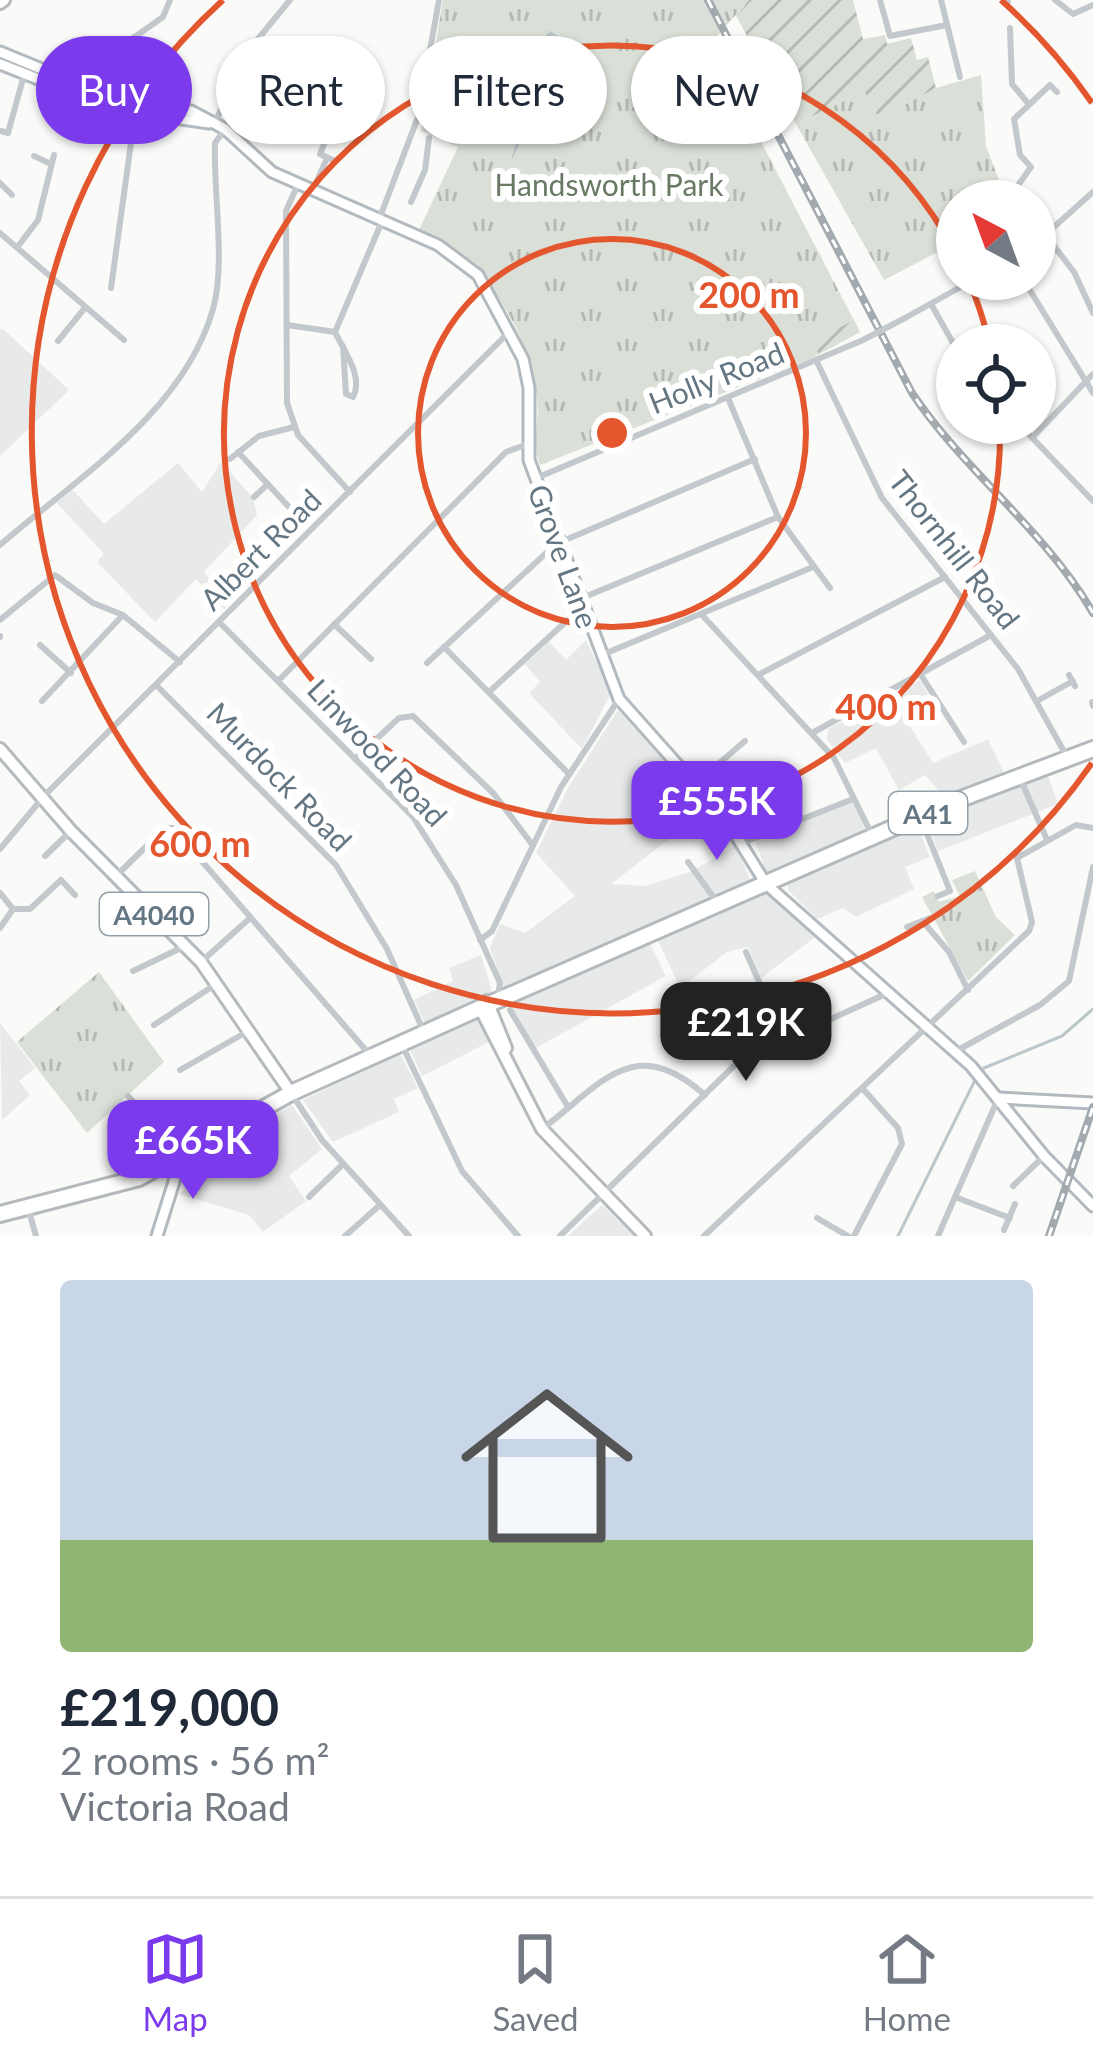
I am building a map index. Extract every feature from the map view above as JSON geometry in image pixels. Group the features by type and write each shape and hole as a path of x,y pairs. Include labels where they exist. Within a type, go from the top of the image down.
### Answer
{"highway":[{"name":"A41","path":"0,1214 154,1171 291,1093 489,1003 920,816 1093,749"}],"main road":[{"name":"A4040","path":"1,753 201,962 252,1029 291,1093"},
{"path":"489,1003 542,1129 645,1236"}],"street":[{"path":"136,36 163,17 170,0"},
{"path":"261,36 290,0"},
{"path":"435,36 439,0"},
{"path":"880,0 890,36 947,25"},
{"path":"940,0 960,77"},
{"path":"1054,0 1072,14 1093,5"},
{"path":"1010,28 1012,84 1027,102"},
{"path":"1010,38 1022,38"},
{"name":"Grove Lane","path":"0,52 112,98 191,111 216,124"},
{"path":"0,64 36,79"},
{"path":"1,131 8,133 10,107 24,75"},
{"path":"1022,180 1031,167 1020,155 1014,119 1050,85 1057,92"},
{"path":"0,545 164,401 186,371 214,306 216,137"},
{"path":"111,288 131,144"},
{"name":"Grove Lane","path":"240,144 272,172 382,218 466,264 488,289 527,374 528,444 535,479 619,699 742,843 766,884 931,1027 1093,1205"},
{"path":"313,190 331,159 320,154 324,144"},
{"path":"335,332 410,144"},
{"path":"411,202 425,170 426,144"},
{"path":"19,245 38,220 53,159 34,156"},
{"path":"298,184 286,211 287,404 294,427 350,492"},
{"path":"1056,228 1093,192"},
{"path":"0,233 124,340"},
{"path":"1056,247 1093,313"},
{"name":"Holly Road","path":"535,479 817,362 938,300"},
{"path":"1035,300 1093,393"},
{"path":"931,304 942,324"},
{"path":"54,329 61,338 84,309"},
{"path":"286,325 335,332"},
{"name":"Albert Road","path":"0,849 42,798 511,331"},
{"path":"335,332 343,346 357,384 353,398 346,394 343,346"},
{"name":"Thornhill Road","path":"817,362 865,470 991,635 1037,701 1068,759"},
{"path":"1056,412 1093,374"},
{"path":"728,398 778,517 830,587"},
{"path":"230,459 259,436 294,427"},
{"path":"278,681 506,452 528,444"},
{"path":"1038,444 1093,501"},
{"path":"238,452 289,507"},
{"path":"427,663 556,544 754,459"},
{"path":"254,496 272,487"},
{"path":"488,692 581,603 778,517"},
{"path":"600,655 813,567"},
{"path":"0,620 55,575 93,603 123,615 180,662"},
{"path":"758,675 945,577"},
{"path":"40,686 46,698 123,615"},
{"path":"703,615 834,758 873,836"},
{"name":"Linwood Road","path":"220,624 356,759 436,849 500,982 489,1003"},
{"path":"334,624 371,658"},
{"path":"812,733 991,635"},
{"path":"40,645 71,673"},
{"path":"444,647 569,774"},
{"path":"921,675 964,742"},
{"path":"1037,701 1072,681"},
{"name":"Murdock Road","path":"157,686 336,865 387,949 425,1034"},
{"path":"480,940 492,932 569,774 619,699"},
{"path":"356,759 399,718 413,716 494,794 532,844"},
{"path":"695,784 746,741"},
{"path":"1020,777 1047,840"},
{"path":"742,843 854,799"},
{"path":"920,816 950,891 938,896"},
{"path":"704,1236 931,1027 1032,926 1015,861 1076,825 1093,828"},
{"path":"116,878 169,827 372,1057"},
{"path":"45,856 71,831"},
{"path":"688,862 719,905"},
{"path":"956,1052 1040,1005 1069,981 1093,867"},
{"path":"13,909 30,909 61,880 75,895"},
{"path":"0,892 13,909"},
{"path":"0,928 13,909"},
{"path":"201,962 250,918"},
{"path":"907,927 927,921 968,990"},
{"path":"143,980 136,970 179,952 185,944"},
{"path":"746,952 785,1041"},
{"path":"154,1025 217,983"},
{"path":"560,1236 739,1060 892,991"},
{"path":"510,1010 568,1107"},
{"path":"180,1070 252,1029"},
{"path":"401,1044 461,1171 518,1236"},
{"path":"542,1129 610,1074 638,1065 671,1070 705,1095"},
{"path":"817,1218 851,1236 902,1144 898,1128 863,1089"},
{"path":"291,1093 344,1164 409,1236"},
{"path":"128,1096 182,1156 157,1236"},
{"path":"938,1236 999,1098 1093,1103"},
{"path":"1013,1186 1044,1156"},
{"path":"309,1197 344,1164"},
{"path":"154,1171 177,1180"},
{"path":"955,1197 1010,1218"},
{"path":"1004,1230 1015,1204"},
{"path":"345,1236 380,1205"},
{"path":"28,1207 36,1236"}],"shaded area":[{"path":"0,330 69,390 0,456"},
{"path":"221,462 253,498 257,515 204,572 231,603 224,609 196,579 155,622 97,562 104,554 57,503 73,490 104,524 178,463 202,492"},
{"path":"586,640 611,693 582,749 529,693 540,682 525,664 549,642 566,660"},
{"path":"920,680 935,706 909,725 933,763 988,739 1004,773 944,797 925,775 899,790 876,748 845,763 827,740 828,729"},
{"path":"618,710 682,780 658,805 677,833 611,884 645,886 692,871 736,845 752,884 505,991 490,948 500,924 525,933 575,896 536,853 568,788"},
{"path":"1047,773 1058,804 938,851 927,820"},
{"path":"853,801 865,830 766,872 755,840"},
{"path":"916,823 930,857 905,867 914,889 856,917 843,908 817,919 788,890 788,881"},
{"path":"770,890 818,935 761,978 748,947 727,952 680,988 658,941"},
{"path":"650,944 666,976 534,1049 510,1006"},
{"path":"481,955 493,995 425,1023 414,1000 453,981 449,968"},
{"path":"480,1019 491,1041 422,1076 410,1050"},
{"path":"0,1023 35,1068 19,1081 30,1095 2,1120"},
{"path":"400,1054 418,1088 394,1099 399,1112 333,1142 303,1100"},
{"path":"292,1105 322,1149 289,1176 306,1201 263,1232 249,1215 179,1194 192,1183 204,1153"},
{"path":"602,1205 634,1236 568,1236"}],"green space":[{"name":"Handsworth Park","path":"443,0 749,0 717,36 631,36 631,144 762,144 860,332 810,359 540,465 532,373 513,322 464,260 419,230 458,147 451,144 607,144 607,36 437,36"},
{"path":"749,0 853,0 863,39 885,35 887,44 911,38 917,60 928,57 936,88 879,118 864,91 802,121 802,36 747,36 736,16"},
{"path":"981,75 986,146 999,180 936,180 936,253 884,280 802,135 802,121 864,91 879,118 936,88"},
{"path":"854,320 860,332 819,354 813,342"},
{"path":"975,871 996,917 1015,935 968,981 922,897 934,891 939,902 960,896 952,880"},
{"path":"99,972 164,1062 87,1133 17,1042"}],"waterway":[{"path":"984,1068 1062,1036 1093,1009"},
{"path":"898,1236 976,1078"}],"railway":[{"path":"708,0 912,393 1052,555 1093,613"},
{"path":"1049,1236 1093,1107"}]}
